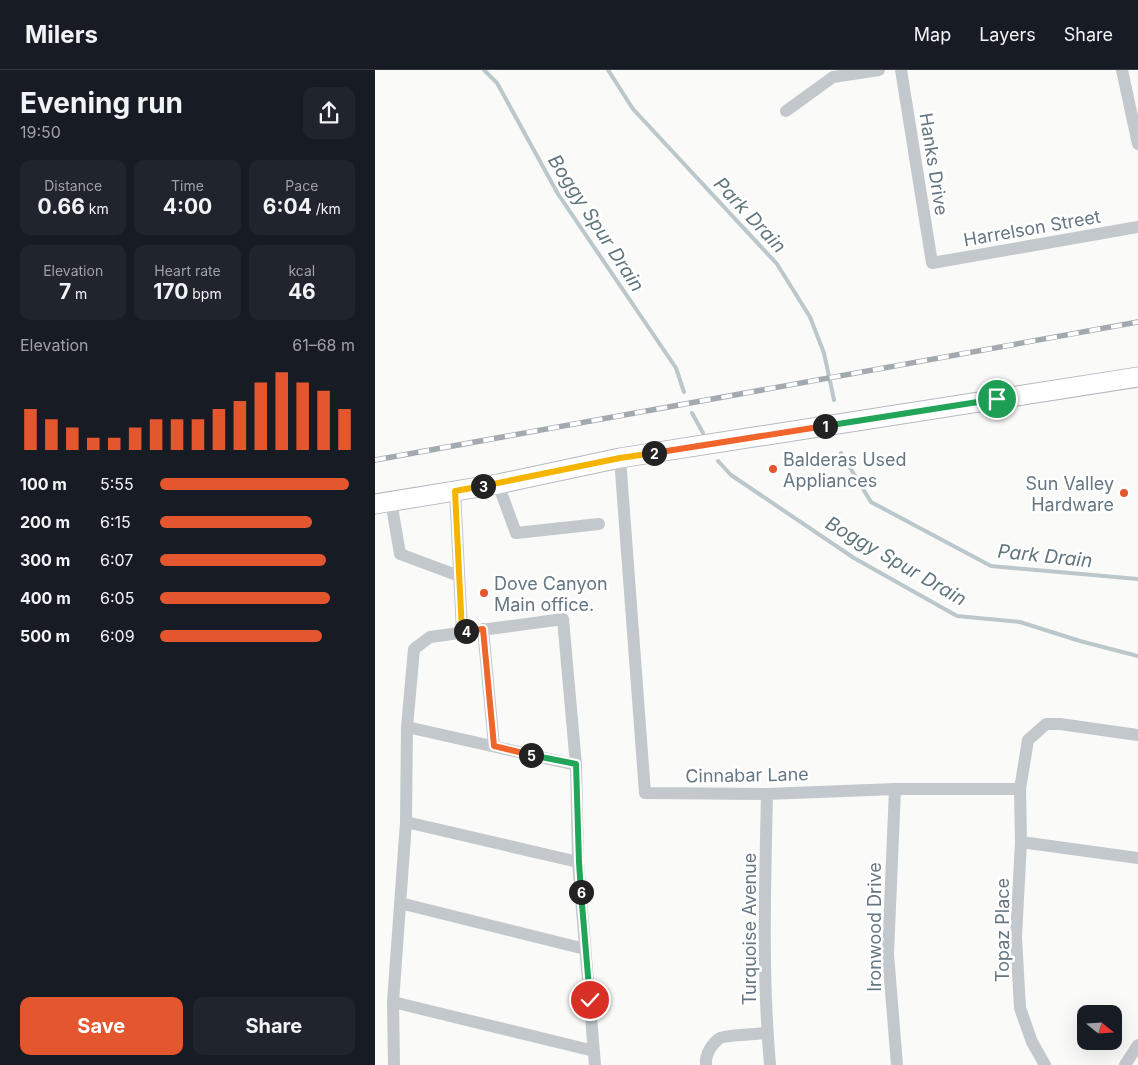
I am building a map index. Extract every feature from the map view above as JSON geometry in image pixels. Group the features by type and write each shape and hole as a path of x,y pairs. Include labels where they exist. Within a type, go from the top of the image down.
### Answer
{"main road":[{"path":"383,503 498,484 620,458 1138,377"}],"street":[{"path":"785,110 833,77 879,70"},
{"name":"Hanks Drive","path":"901,70 932,264"},
{"path":"1123,70 1138,144"},
{"name":"Harrelson Street","path":"932,264 1138,227"},
{"name":"Cinnabar Lane","path":"620,458 645,793 767,794 895,789 1020,789"},
{"path":"498,484 516,533 599,524"},
{"path":"455,491 462,632"},
{"path":"383,503 400,554 459,576"},
{"path":"394,1065 393,1002 406,822 407,727 414,649 430,637 563,619 576,764 579,862 595,1065"},
{"path":"483,629 494,746"},
{"path":"1020,789 1028,740 1046,724 1060,724 1138,735"},
{"path":"407,727 576,764"},
{"name":"Ironwood Drive","path":"895,789 888,954 897,1065"},
{"name":"Topaz Place","path":"1020,789 1021,842 1016,937 1020,1008 1032,1042 1045,1065"},
{"name":"Turquoise Avenue","path":"767,794 764,962 770,1065"},
{"path":"406,822 579,862"},
{"path":"1021,842 1138,858"},
{"path":"400,903 585,949"},
{"path":"393,1002 594,1050"},
{"path":"706,1065 705,1057 721,1037 767,1033"},
{"path":"1125,1065 1138,1044"}],"waterway":[{"name":"Boggy Spur Drain","path":"484,70 497,83 558,194 676,368 684,392"},
{"name":"Park Drain","path":"608,70 633,109 777,264 810,317 824,353 834,400"},
{"name":"Boggy Spur Drain","path":"692,413 703,433"},
{"name":"Park Drain","path":"841,453 871,502 991,566 1138,579"},
{"name":"Boggy Spur Drain","path":"718,461 731,475 854,558 957,616 1020,622 1080,641 1138,656"}],"railway":[{"path":"375,460 1138,322"}],"place":[{"name":"Balderas Used Appliances","path":"773,469"},
{"name":"Sun Valley Hardware","path":"1124,493"},
{"name":"Dove Canyon Main office.","path":"484,593"}],"route":[{"path":"590,1000 579,862 576,764 494,746 483,629 462,632 455,491 498,484 620,458 997,399"}]}
